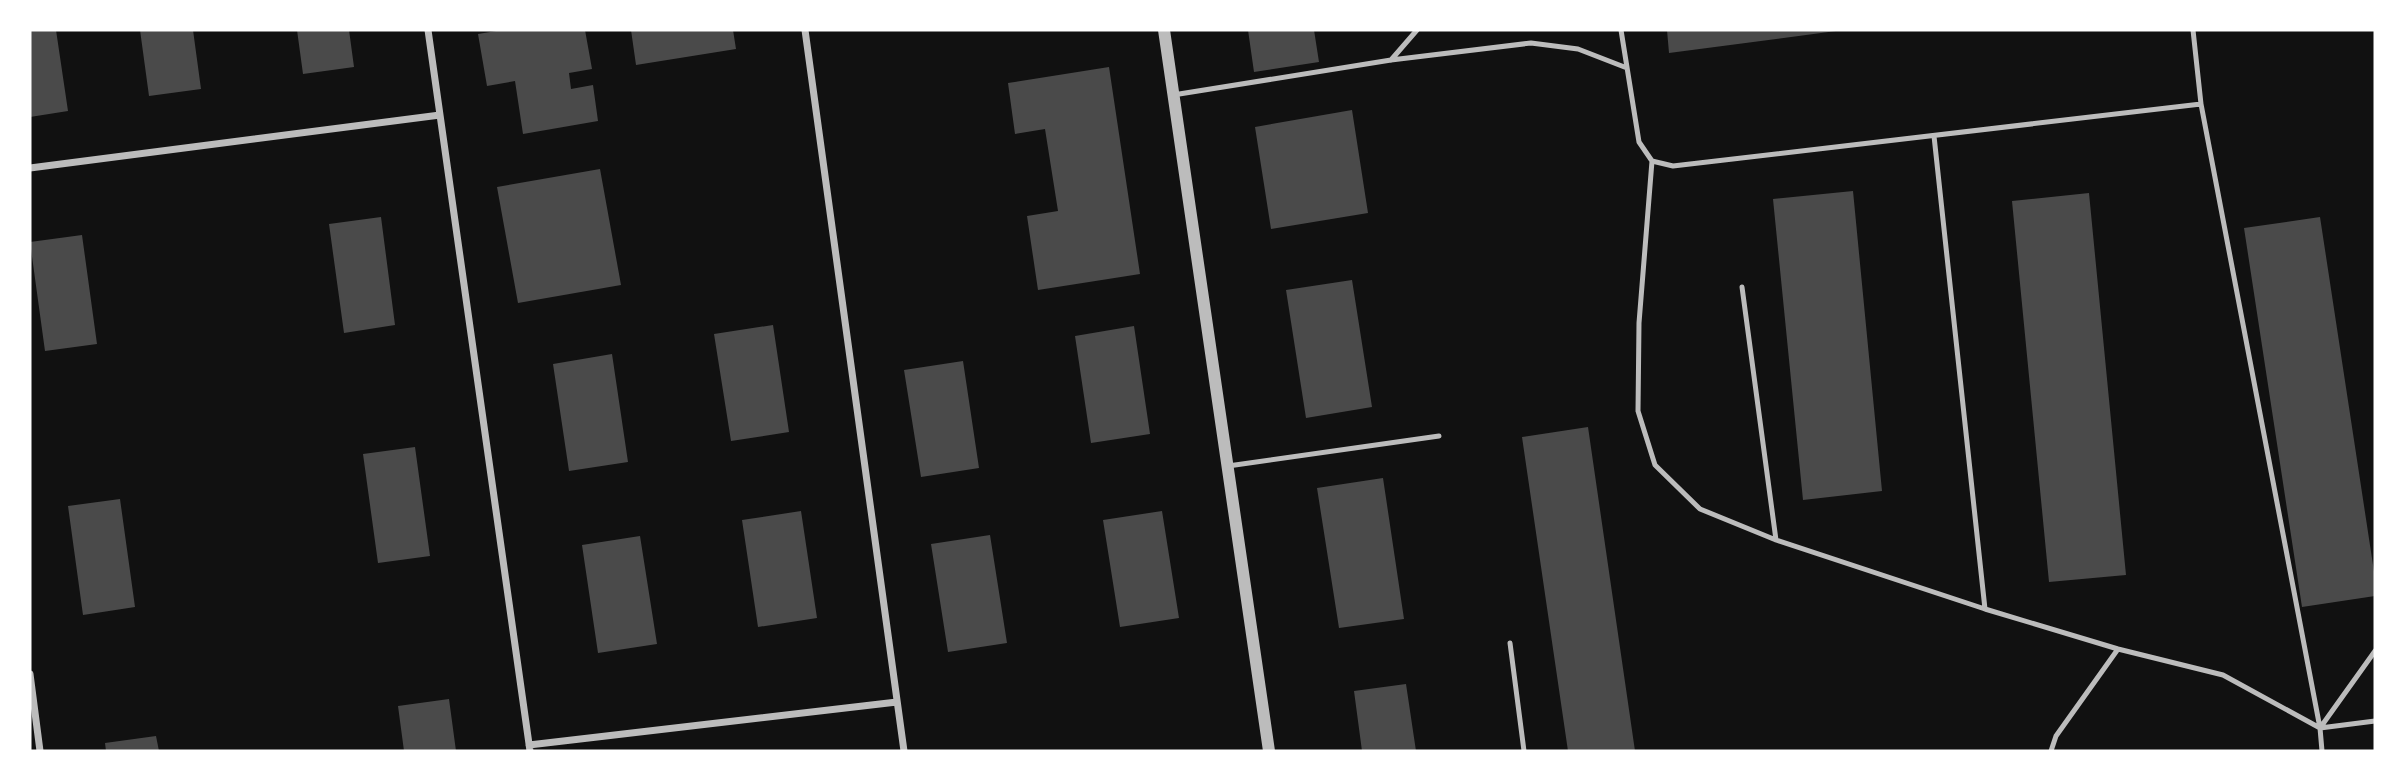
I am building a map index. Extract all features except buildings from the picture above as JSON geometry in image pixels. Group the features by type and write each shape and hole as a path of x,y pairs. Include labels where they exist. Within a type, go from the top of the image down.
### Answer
{"street":[{"path":"428,30 530,748 897,702"},
{"path":"805,30 904,751"},
{"path":"1164,30 1269,751"},
{"path":"30,168 440,115"},
{"path":"30,674 40,751"}],"lane":[{"path":"1391,60 1417,30"},
{"path":"1621,30 1639,142 1651,161 1639,323 1638,411 1655,465 1700,509 1776,540 1985,609 2118,649 2223,675 2320,728 2375,721"},
{"path":"2193,30 2201,104 2320,728 2322,751"},
{"path":"1173,95 1391,60 1531,44 1578,49 1627,68"},
{"path":"1651,161 1673,166 2201,104"},
{"path":"1934,136 1985,609"},
{"path":"1742,287 1776,540"},
{"path":"1227,466 1439,436"},
{"path":"1510,643 1524,751"},
{"path":"2051,751 2056,736 2118,649"},
{"path":"2320,728 2375,651"}]}
